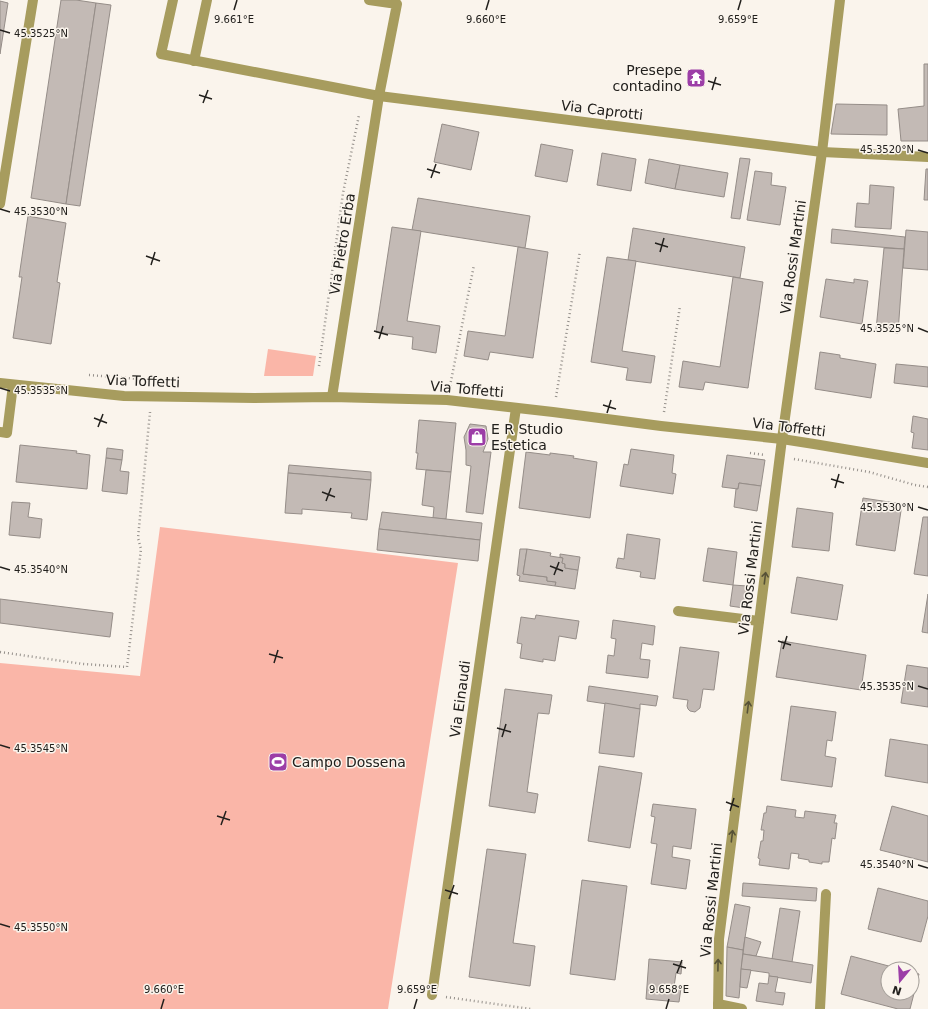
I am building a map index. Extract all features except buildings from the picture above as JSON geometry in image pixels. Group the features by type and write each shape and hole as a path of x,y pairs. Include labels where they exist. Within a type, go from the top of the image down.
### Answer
{"street":[{"path":"0,204 33,0"},
{"path":"173,0 161,54 379,96"},
{"path":"194,61 207,0"},
{"name":"Via Pietro Erba","path":"332,397 379,96 397,4 369,0"},
{"name":"Via Rossi Martini","path":"718,1007 719,939 782,439 822,152 840,0"},
{"name":"Via Caprotti","path":"379,96 822,152"},
{"path":"822,152 928,156"},
{"name":"Via Toffetti","path":"0,383 124,396 254,398 332,397 448,400 782,439 928,463"},
{"path":"0,432 7,433 14,385"},
{"name":"Via Einaudi","path":"432,995 516,408"},
{"path":"678,611 759,622"},
{"path":"820,1009 826,894"},
{"path":"718,1007 742,1009"}],"path":[{"path":"319,371 343,193 363,93"},
{"path":"553,412 580,251"},
{"path":"448,400 474,265"},
{"path":"661,426 680,306"},
{"path":"82,374 144,380"},
{"path":"0,652 83,664 127,668 140,548 138,538 150,411 143,411"},
{"path":"743,452 869,472 915,485 928,487"},
{"path":"432,995 531,1009"}],"shaded area":[{"path":"268,349 316,356 313,376 264,376"},
{"name":"Campo Dossena","path":"160,527 458,563 388,1009 0,1009 0,663 140,676"}],"place":[{"name":"Presepe contadino","path":"696,78"},
{"name":"E R Studio Estetica","path":"477,437"},
{"name":"Campo Dossena","path":"278,762"}]}
